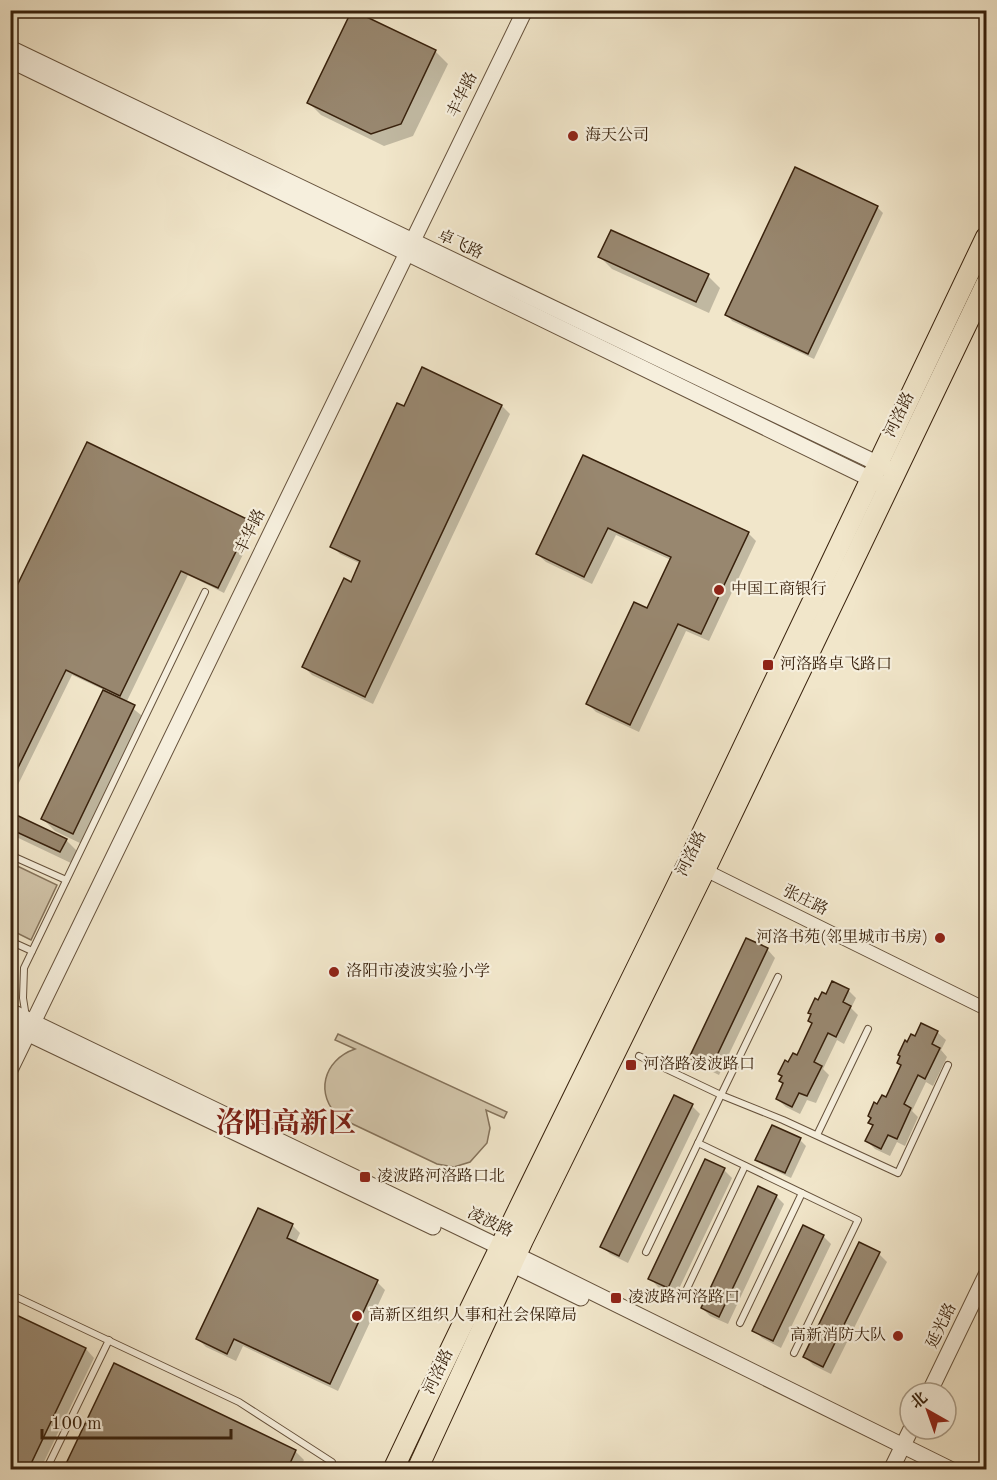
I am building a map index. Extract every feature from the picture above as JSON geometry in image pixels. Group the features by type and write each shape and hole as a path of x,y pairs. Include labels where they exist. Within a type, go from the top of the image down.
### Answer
{"main road":[{"name":"河洛路","path":"393,1470 496,1251 688,862 873,470 987,237"},
{"name":"河洛路","path":"417,1470 514,1260 987,284"}],"street":[{"name":"丰华路","path":"406,246 514,10"},
{"name":"丰华路","path":"10,1051 406,246 525,10"},
{"name":"卓飞路","path":"10,48 406,246"},
{"name":"卓飞路","path":"10,60 406,246 891,479"},
{"name":"张庄路","path":"705,870 987,1009"},
{"name":"凌波路","path":"10,1011 24,1025 496,1251 937,1470"},
{"name":"丰华路","path":"10,1070 24,1025"},
{"name":"延光路","path":"935,1381 987,1275"},
{"name":"延光路","path":"946,1381 987,1297"},
{"path":"891,1470 914,1441"},
{"name":"凌波路","path":"905,1455 952,1470"}],"lane":[{"path":"24,1025 24,968 205,592"},
{"path":"10,855 66,880"},
{"path":"10,941 32,951"},
{"path":"646,1252 778,977"},
{"path":"817,1135 868,1029"},
{"path":"639,1056 898,1173 948,1065"},
{"path":"698,1143 858,1220 794,1353"},
{"path":"683,1297 746,1166"},
{"path":"740,1323 802,1193"},
{"path":"10,1294 239,1402 332,1462 328,1470"},
{"path":"46,1470 108,1340"}],"shaded area":[{"path":"11,863 57,885 31,940 11,930"},
{"path":"338,1034 507,1112 504,1118 486,1110 490,1128 487,1143 470,1162 454,1167 437,1164 340,1118 332,1109 325,1089 329,1070 344,1054 355,1049 335,1040"}],"building":[{"path":"352,10 436,50 401,124 371,134 307,103"},
{"path":"795,167 878,206 808,354 725,315"},
{"path":"611,230 709,274 696,302 598,257"},
{"path":"422,367 502,405 365,697 302,667 344,578 351,582 360,561 330,547 397,403 404,406"},
{"path":"87,442 251,521 218,588 181,571 120,696 66,670 10,784 10,600"},
{"path":"583,455 749,532 701,634 678,624 630,725 586,704 634,602 647,608 671,557 608,528 584,577 536,554"},
{"path":"103,690 135,705 73,834 41,819"},
{"path":"10,812 67,839 60,852 10,829"},
{"path":"746,938 768,948 711,1068 689,1058"},
{"path":"832,981 849,989 843,1002 851,1006 836,1037 828,1033 814,1062 822,1066 807,1096 799,1093 792,1107 776,1099 783,1083 779,1081 782,1076 778,1074 785,1060 788,1062 793,1053 797,1055 812,1023 808,1021 811,1014 808,1013 815,998 818,1000 822,992 826,994"},
{"path":"921,1023 938,1031 932,1044 940,1048 925,1079 918,1075 904,1104 911,1108 897,1139 888,1135 881,1149 865,1141 873,1125 868,1123 871,1118 868,1116 874,1102 877,1104 882,1095 886,1097 901,1065 897,1063 900,1056 898,1055 905,1040 907,1042 911,1034 915,1036"},
{"path":"674,1095 693,1104 619,1256 600,1247"},
{"path":"772,1125 801,1138 785,1173 755,1160"},
{"path":"705,1159 725,1168 668,1288 648,1279"},
{"path":"758,1186 777,1195 719,1317 701,1308"},
{"path":"258,1208 293,1224 287,1238 378,1280 330,1384 234,1339 227,1354 196,1339"},
{"path":"803,1225 824,1235 773,1341 752,1331"},
{"path":"859,1242 880,1252 823,1367 803,1357"},
{"path":"10,1312 86,1348 28,1470 10,1470"},
{"path":"114,1363 296,1450 287,1470 63,1470"}],"place":[{"name":"海天公司","path":"573,136"},
{"name":"中国工商银行","path":"719,590"},
{"name":"河洛路卓飞路口","path":"768,665"},
{"name":"河洛书苑(邻里城市书房)","path":"940,938"},
{"name":"洛阳市凌波实验小学","path":"334,972"},
{"name":"河洛路凌波路口","path":"631,1065"},
{"name":"凌波路河洛路口北","path":"365,1177"},
{"name":"凌波路河洛路口","path":"616,1298"},
{"name":"高新区组织人事和社会保障局","path":"357,1316"},
{"name":"高新消防大队","path":"898,1336"}],"district":[{"name":"洛阳高新区","path":"286,1125"}]}
